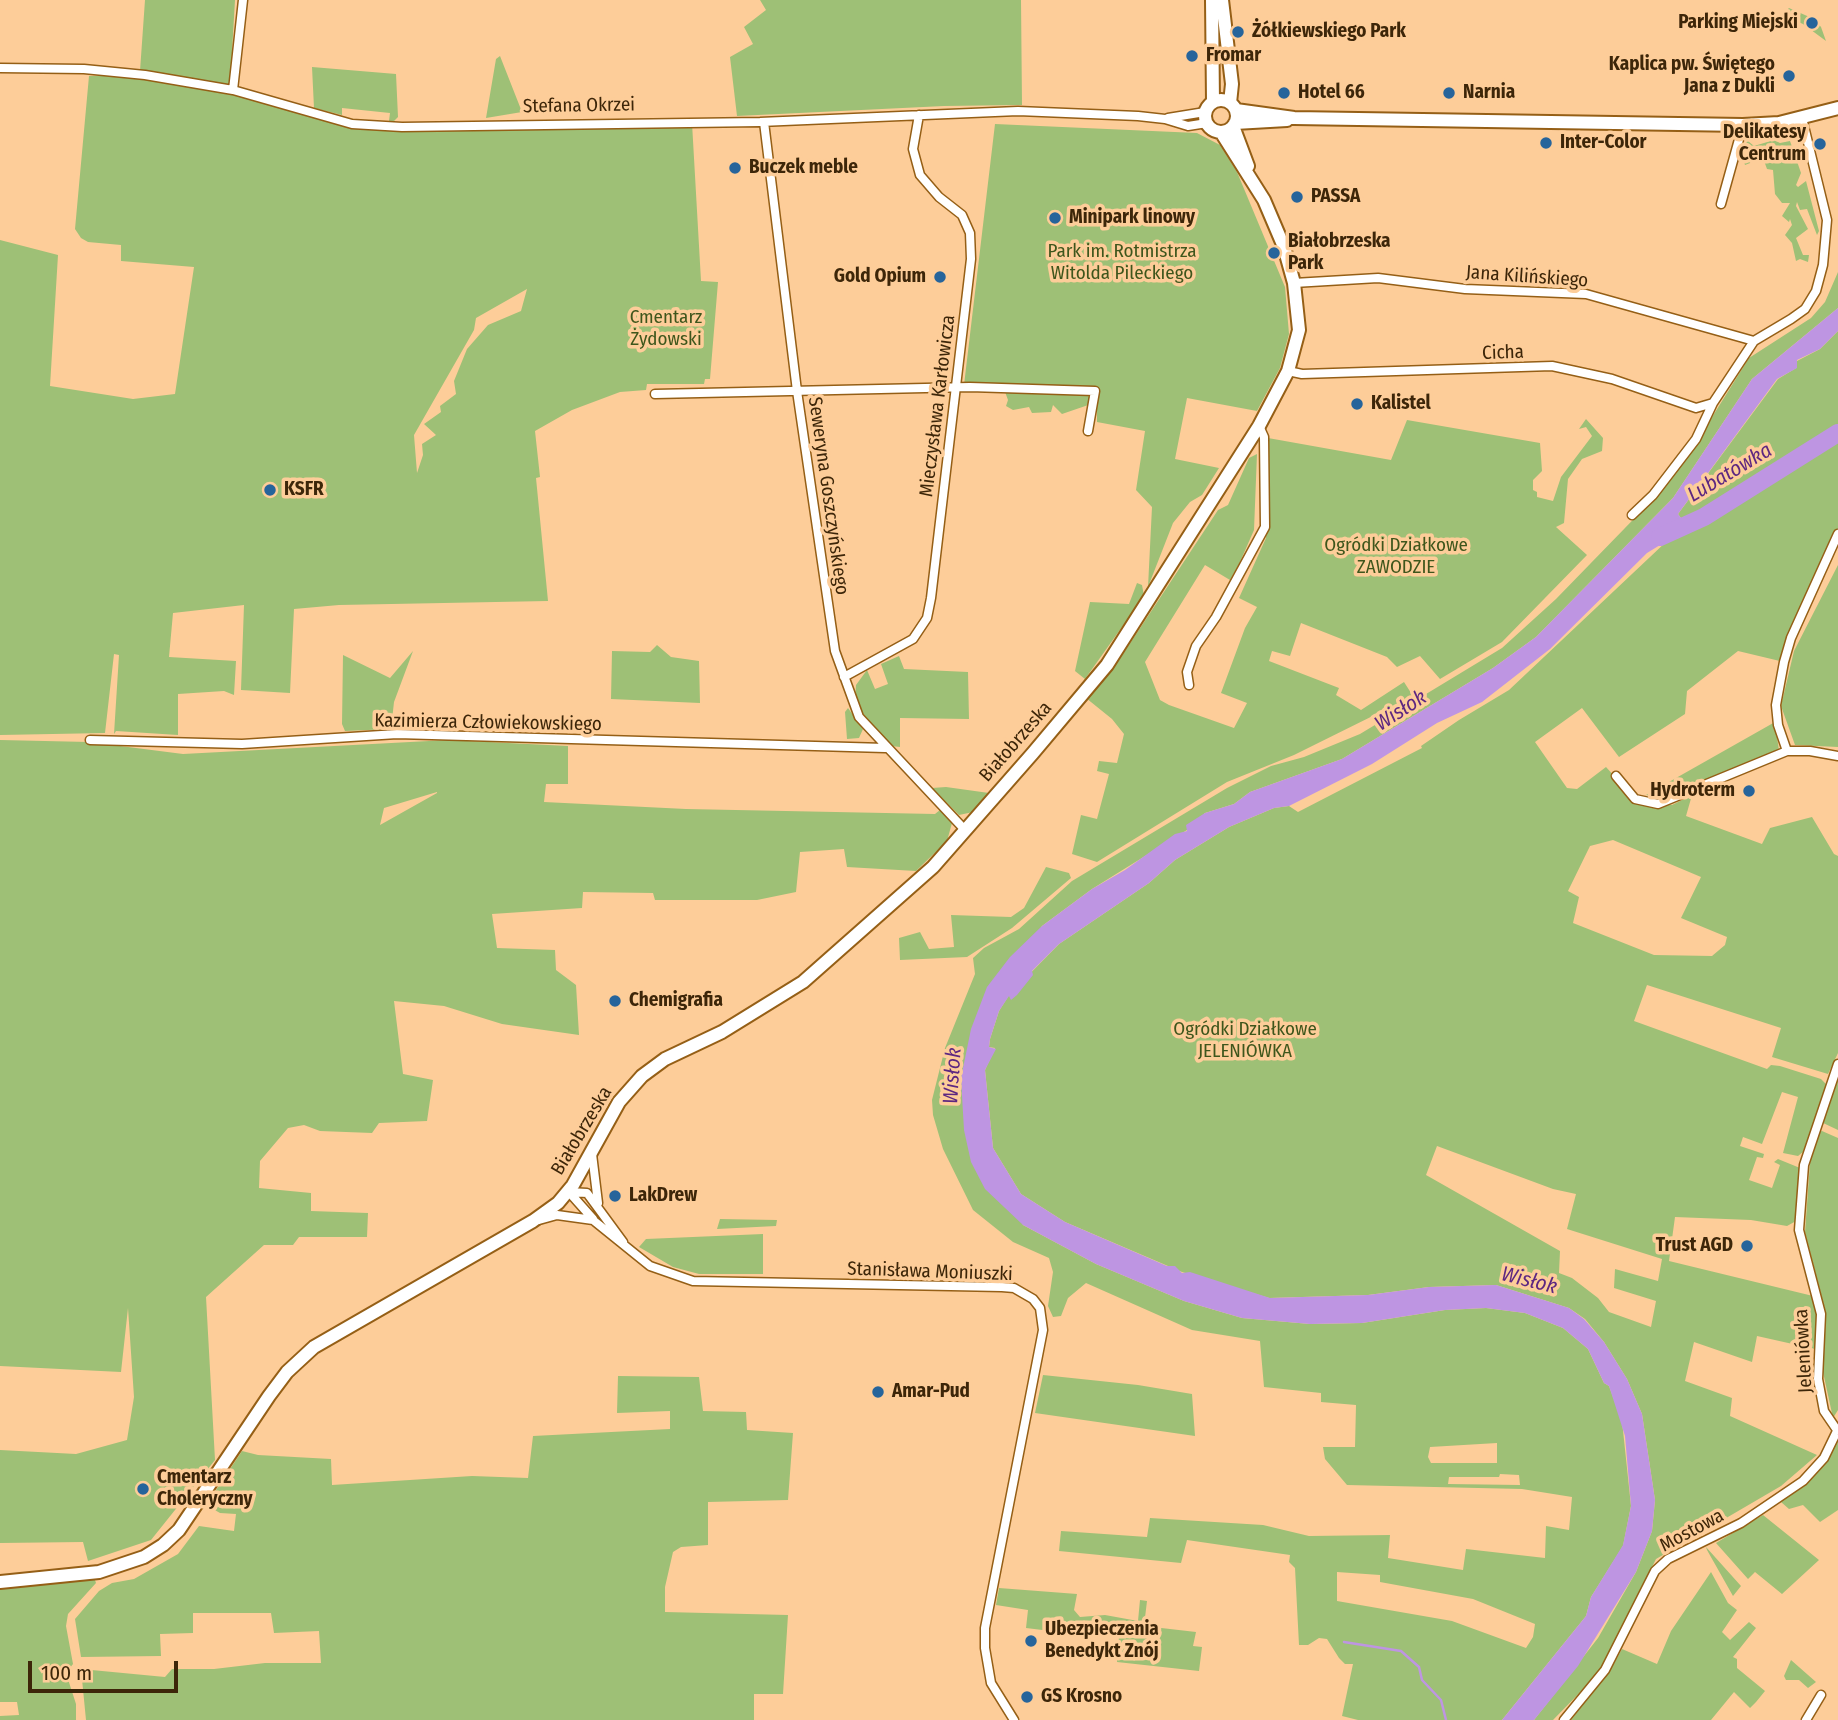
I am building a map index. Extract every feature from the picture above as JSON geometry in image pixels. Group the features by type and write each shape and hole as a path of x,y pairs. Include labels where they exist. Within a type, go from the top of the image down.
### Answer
{"street":[{"path":"233,90 243,0"},
{"path":"1208,112 1212,0"},
{"path":"1222,0 1232,84 1231,119"},
{"name":"Stefana Okrzei","path":"0,68 113,71 233,90 352,124 419,127 764,122 1018,111 1165,118 1208,112"},
{"path":"1208,112 1222,100 1231,119"},
{"path":"1231,119 1743,125 1802,118 1838,108"},
{"path":"1208,112 1256,123 1294,118"},
{"name":"Mieczysława Karłowicza","path":"844,677 900,649 912,639 927,618 971,259 970,233 962,215 939,197 920,175 913,149 919,115"},
{"path":"1632,515 1653,495 1696,439 1713,403 1754,341 1805,309 1816,291 1823,265 1826,207 1802,118"},
{"name":"Białobrzeska","path":"1231,119 1254,183"},
{"name":"Białobrzeska","path":"0,1581 99,1572 144,1558 163,1545 179,1530 275,1388 314,1347 533,1221 569,1192 619,1102 642,1076 665,1059 722,1032 799,985 933,867 1107,665 1259,426 1288,371 1299,330 1294,283 1275,223 1254,183 1231,119"},
{"name":"Seweryna Goszczyńskiego","path":"764,122 797,391 835,651 859,717 885,748 965,830"},
{"path":"1241,145 1247,131 1256,123"},
{"path":"1721,204 1743,125"},
{"name":"Jana Kilińskiego","path":"1294,283 1378,278 1465,289 1586,294 1754,341"},
{"name":"Cicha","path":"1288,371 1302,374 1552,366 1612,379 1696,408 1713,403"},
{"path":"655,394 957,388 1096,391 1088,430"},
{"path":"1189,685 1187,672 1196,646 1222,606 1265,527 1264,437 1259,426"},
{"path":"1787,751 1778,725 1776,705 1784,662 1791,638 1838,534"},
{"name":"Kazimierza Człowiekowskiego","path":"90,740 242,744 397,734 885,748"},
{"path":"1616,776 1635,799 1658,804 1787,751 1810,751 1838,756"},
{"name":"Jeleniówka","path":"1838,1064 1804,1165 1799,1230 1821,1314 1818,1379 1824,1410 1838,1430"},
{"path":"592,1153 599,1206"},
{"path":"569,1192 587,1193 599,1206 624,1245"},
{"name":"Stanisława Moniuszki","path":"569,1192 593,1220 650,1266 693,1281 1002,1287 1014,1289 1033,1299 1040,1308 1043,1330 985,1628 985,1648 991,1683 1014,1720"},
{"path":"533,1221 557,1215 593,1220"},
{"name":"Mostowa","path":"1564,1720 1605,1670 1655,1571 1668,1559 1741,1523 1803,1481 1824,1458 1838,1430"},
{"path":"1806,1720 1821,1695"}],"green space":[{"path":"145,0 235,0 230,87 140,71"},
{"path":"760,0 1021,0 1022,105 737,116 730,57 753,44 744,27 766,10"},
{"path":"1789,8 1814,19 1821,27 1826,41 1803,24 1782,15"},
{"path":"500,56 522,112 486,118 496,59"},
{"path":"312,67 396,74 398,117 389,121 390,113 342,108 342,115 314,108"},
{"name":"Cmentarz Żydowski","path":"145,75 233,90 352,124 692,123 701,281 718,282 710,379 705,379 704,384 647,384 646,390 620,392 572,410 535,431 540,477 536,478 548,601 339,605 294,609 290,693 241,690 244,605 173,613 169,657 236,661 234,695 224,691 178,694 178,735 116,731 114,734 119,655 114,654 105,733 0,735 0,240 58,255 50,386 133,399 175,394 194,267 121,261 121,245 88,242 81,238 75,229 89,76","holes":["527,289 521,311 488,325 467,349 454,381 456,394 440,406 441,412 424,424 436,435 422,444 423,455 417,473 414,435 474,330 476,318"]},
{"name":"Park im. Rotmistrza Witolda Pileckiego","path":"995,124 1197,133 1220,145 1237,172 1285,287 1289,334 1280,368 1257,411 1187,398 1175,459 1219,468 1202,495 1190,502 1173,523 1148,587 1152,507 1136,490 1145,431 1097,422 1097,402 1062,414 1053,405 1051,412 1032,413 1029,407 1013,410 1006,406 1008,400 1004,389 964,385"},
{"path":"1774,140 1780,143 1790,141 1801,173 1796,185 1798,187 1806,181 1819,231 1817,235 1807,209 1800,210 1797,202 1796,206 1808,229 1796,238 1803,255 1809,255 1808,262 1800,259 1796,261 1792,243 1785,235 1792,225 1790,219 1789,222 1782,216 1790,203 1782,203 1775,194 1773,170 1767,169 1763,158 1745,165 1740,149 1748,141 1754,146"},
{"path":"1838,272 1838,308 1752,379 1673,498 1536,637 1493,668 1342,759 1250,792 1234,804 1205,813 1187,830 1092,889 1042,926 961,1078 1023,1225 1096,1264 1184,1301 1242,1318 1310,1324 1362,1323 1445,1310 1486,1308 1525,1313 1563,1328 1588,1349 1604,1383 1609,1386 1622,1421 1631,1506 1623,1546 1591,1597 1586,1616 1502,1720 1358,1720 1342,1716 1353,1664 1345,1664 1327,1639 1319,1638 1308,1645 1299,1645 1295,1568 1289,1562 1290,1555 1187,1540 1181,1563 1059,1551 1061,1531 1147,1537 1150,1518 1263,1525 1309,1536 1390,1535 1388,1558 1463,1570 1466,1549 1545,1558 1546,1526 1569,1530 1572,1497 1522,1489 1347,1485 1325,1459 1323,1447 1355,1447 1356,1405 1321,1402 1321,1393 1264,1387 1260,1341 1192,1330 1086,1283 1068,1298 1061,1316 1053,1317 1048,1306 1053,1272 1049,1258 1013,1242 973,1210 943,1149 933,1115 932,1100 945,1048 975,974 973,958 984,948 1019,929 1072,881 1227,788 1271,766 1304,757 1360,734 1502,648 1556,599 1659,493 1682,465 1749,358 1811,318 1825,302","holes":["1497,1443 1497,1463 1431,1463 1428,1457 1430,1447","1500,1474 1519,1475 1520,1485 1448,1484 1449,1477 1499,1477","1337,1572 1380,1575 1380,1582 1473,1599 1535,1624 1533,1637 1526,1648 1452,1621 1337,1601"]},
{"name":"Ogródki Działkowe JELENIÓWKA","path":"1838,331 1838,544 1791,638 1784,662 1738,651 1687,691 1685,714 1619,757 1582,708 1535,742 1567,788 1577,789 1606,767 1635,799 1672,805 1692,795 1686,816 1762,844 1770,828 1812,817 1834,854 1838,856 1838,1053 1828,1074 1772,1057 1781,1028 1647,985 1634,1021 1767,1069 1771,1065 1780,1066 1821,1079 1827,1085 1803,1152 1798,1156 1783,1153 1798,1097 1782,1092 1762,1144 1743,1137 1740,1146 1764,1154 1763,1158 1757,1157 1749,1180 1772,1188 1780,1165 1774,1162 1778,1159 1800,1168 1796,1221 1787,1226 1751,1220 1675,1217 1669,1261 1813,1296 1817,1313 1815,1349 1757,1336 1752,1362 1694,1342 1685,1381 1732,1398 1730,1416 1817,1455 1781,1486 1656,1559 1605,1662 1593,1679 1553,1720 1534,1720 1598,1638 1636,1572 1652,1531 1655,1500 1642,1414 1627,1379 1604,1342 1585,1319 1569,1308 1496,1285 1429,1287 1368,1295 1269,1298 1182,1272 1065,1222 1021,1194 993,1148 985,1070 995,1048 989,1047 990,1039 999,1011 1009,995 1059,944 1149,883 1175,860 1229,827 1274,808 1289,806 1298,812 1422,748 1421,746 1459,720 1509,690 1685,524 1678,514 1778,379 1796,368 1797,361 1820,349","holes":["1613,840 1701,877 1681,918 1727,937 1725,945 1712,956 1654,955 1573,923 1579,897 1568,891 1590,846","1437,1146 1553,1189 1576,1194 1567,1229 1662,1259 1658,1281 1615,1269 1614,1288 1656,1301 1651,1327 1609,1312 1598,1298 1572,1278 1559,1273 1560,1251 1426,1175"]},
{"name":"Ogródki Działkowe ZAWODZIE","path":"1586,419 1603,438 1602,451 1582,459 1568,479 1564,523 1556,527 1587,555 1502,642 1440,679 1420,656 1397,667 1387,657 1301,623 1290,656 1272,651 1269,661 1339,688 1336,695 1361,710 1404,682 1413,696 1294,755 1227,782 1097,862 1072,854 1081,815 1097,819 1109,774 1097,771 1099,761 1117,763 1124,734 1112,719 1086,698 1119,660 1218,510 1228,505 1249,458 1257,454 1254,530 1240,562 1230,580 1205,565 1145,662 1160,700 1169,705 1234,728 1247,703 1221,693 1245,628 1257,607 1239,598 1266,538 1268,438 1391,460 1407,420 1540,443 1542,471 1533,480 1533,490 1537,492 1537,497 1553,501 1561,477 1592,436 1586,427 1579,429"},
{"path":"1838,565 1838,747 1795,745 1781,706 1794,651"},
{"path":"1137,583 1142,585 1144,596 1085,679 1075,671 1090,602 1129,604"},
{"path":"657,645 671,657 699,661 700,703 611,699 612,651 650,652"},
{"path":"413,651 394,702 391,729 345,731 342,724 343,655 390,678"},
{"path":"899,656 904,669 968,672 969,719 900,718 900,747 891,746 864,715 855,700 856,685 867,670 875,689 888,684 881,664"},
{"path":"848,708 863,729 859,738 847,739 845,712"},
{"path":"1775,722 1779,751 1668,798 1646,795"},
{"path":"0,740 89,742 183,754 448,740 568,746 568,784 546,784 544,802 686,809 935,814 940,810 952,823 947,841 916,871 847,867 844,849 800,852 796,892 757,900 655,900 653,893 583,892 582,908 492,914 497,948 555,950 556,970 576,985 579,1035 502,1024 444,1006 394,1001 403,1074 433,1080 427,1121 379,1123 372,1133 320,1131 304,1125 288,1128 260,1161 259,1188 311,1193 311,1211 368,1213 367,1237 299,1237 293,1245 264,1245 206,1297 215,1460 151,1540 88,1561 83,1542 0,1543 0,1450 76,1454 127,1440 134,1397 128,1308 121,1372 0,1366","holes":["437,793 380,825 384,808"]},
{"path":"946,787 989,793 973,812 959,815 932,788"},
{"path":"1046,867 1069,873 1071,878 1012,928 967,957 900,960 899,938 920,932 929,949 954,947 951,915 1011,917 1024,908"},
{"path":"1838,1074 1838,1130 1821,1122"},
{"path":"1822,1131 1838,1138 1838,1410 1833,1418 1823,1372 1826,1313 1805,1232 1810,1163 1818,1132"},
{"path":"720,1219 777,1220 776,1226 717,1229"},
{"path":"763,1234 763,1274 699,1274 673,1267 639,1247 646,1239"},
{"path":"1043,1375 1192,1394 1195,1436 1035,1413"},
{"path":"618,1376 699,1377 703,1411 746,1412 747,1430 793,1433 788,1500 708,1502 708,1545 681,1547 673,1552 665,1587 665,1612 788,1615 783,1694 754,1694 754,1720 86,1720 81,1669 165,1677 172,1669 214,1669 265,1663 321,1663 319,1631 274,1633 271,1613 193,1613 193,1633 160,1634 161,1656 81,1657 75,1619 99,1591 112,1583 134,1579 178,1554 199,1526 234,1531 236,1514 220,1513 206,1505 242,1451 258,1455 331,1459 332,1485 472,1476 528,1478 533,1436 670,1429 670,1411 617,1413"},
{"path":"1838,1439 1838,1510 1820,1522 1803,1505 1789,1509 1781,1502 1826,1461"},
{"path":"1763,1515 1819,1560 1782,1594 1755,1572 1748,1579 1716,1543"},
{"path":"1706,1547 1741,1586 1733,1596 1707,1550"},
{"path":"1711,1572 1728,1603 1737,1610 1722,1632 1730,1640 1749,1622 1756,1628 1733,1657 1737,1659 1737,1668 1765,1691 1756,1702 1750,1708 1734,1692 1711,1720 1571,1720 1612,1667 1622,1649 1657,1664 1671,1631"},
{"path":"94,1577 96,1583 68,1614 66,1626 73,1664 66,1673 76,1704 76,1720 0,1720 0,1716 19,1715 17,1702 0,1702 0,1587"},
{"path":"999,1588 1077,1594 1074,1610 1080,1617 1105,1615 1138,1621 1140,1600 1147,1601 1144,1626 1196,1632 1193,1646 1202,1647 1199,1671 1117,1662 1119,1636 1100,1637 1026,1628 1028,1610 996,1605"},
{"path":"1791,1660 1816,1682 1808,1688 1799,1680 1786,1680 1784,1676"}],"shaded area":[{"path":"1838,308 1838,331 1820,349 1797,360 1797,368 1777,379 1678,514 1685,523 1665,542 1647,553 1550,649 1482,702 1437,723 1372,764 1289,806 1274,808 1229,827 1175,860 1149,883 1059,944 1032,971 1033,975 1017,995 1011,1000 1009,996 999,1011 990,1039 989,1047 996,1049 985,1070 993,1148 1021,1194 1065,1222 1167,1266 1175,1266 1182,1273 1190,1272 1270,1298 1368,1295 1429,1287 1496,1285 1569,1308 1584,1319 1604,1342 1627,1379 1642,1414 1655,1500 1652,1531 1636,1572 1578,1666 1534,1720 1502,1720 1586,1616 1591,1597 1623,1545 1631,1506 1625,1436 1609,1386 1604,1383 1588,1349 1563,1328 1525,1313 1486,1308 1445,1310 1362,1323 1310,1324 1242,1318 1184,1301 1096,1264 1023,1225 985,1189 971,1162 964,1130 961,1078 971,1029 987,987 1010,957 1042,926 1092,889 1125,870 1175,834 1187,831 1186,825 1205,813 1234,804 1250,792 1342,759 1493,668 1536,637 1673,498 1752,379"}],"waterway":[{"name":"Lubatówka","path":"1660,537 1704,517 1838,433"},
{"path":"1344,1642 1401,1651 1419,1667 1422,1680 1441,1700 1446,1720"}],"place":[{"name":"Parking Miejski","path":"1812,23"},
{"name":"Żółkiewskiego Park","path":"1238,32"},
{"name":"Fromar","path":"1192,56"},
{"name":"Kaplica pw. Świętego Jana z Dukli","path":"1789,76"},
{"name":"Hotel 66","path":"1284,93"},
{"name":"Narnia","path":"1449,93"},
{"name":"Inter-Color","path":"1546,143"},
{"name":"Delikatesy Centrum","path":"1820,144"},
{"name":"Buczek meble","path":"735,168"},
{"name":"PASSA","path":"1297,197"},
{"name":"Minipark linowy","path":"1055,218"},
{"name":"Białobrzeska Park","path":"1274,253"},
{"name":"Gold Opium","path":"940,277"},
{"name":"Kalistel","path":"1357,404"},
{"name":"KSFR","path":"270,490"},
{"name":"Hydroterm","path":"1749,791"},
{"name":"Chemigrafia","path":"615,1001"},
{"name":"LakDrew","path":"615,1196"},
{"name":"Trust AGD","path":"1747,1246"},
{"name":"Amar-Pud","path":"878,1392"},
{"name":"Cmentarz Choleryczny","path":"143,1489"},
{"name":"Ubezpieczenia Benedykt Znój","path":"1031,1641"},
{"name":"GS Krosno","path":"1027,1697"}],"water label":[{"name":"Wisłok","path":"1401,711"},
{"name":"Wisłok","path":"953,1076"},
{"name":"Wisłok","path":"1529,1281"}]}
